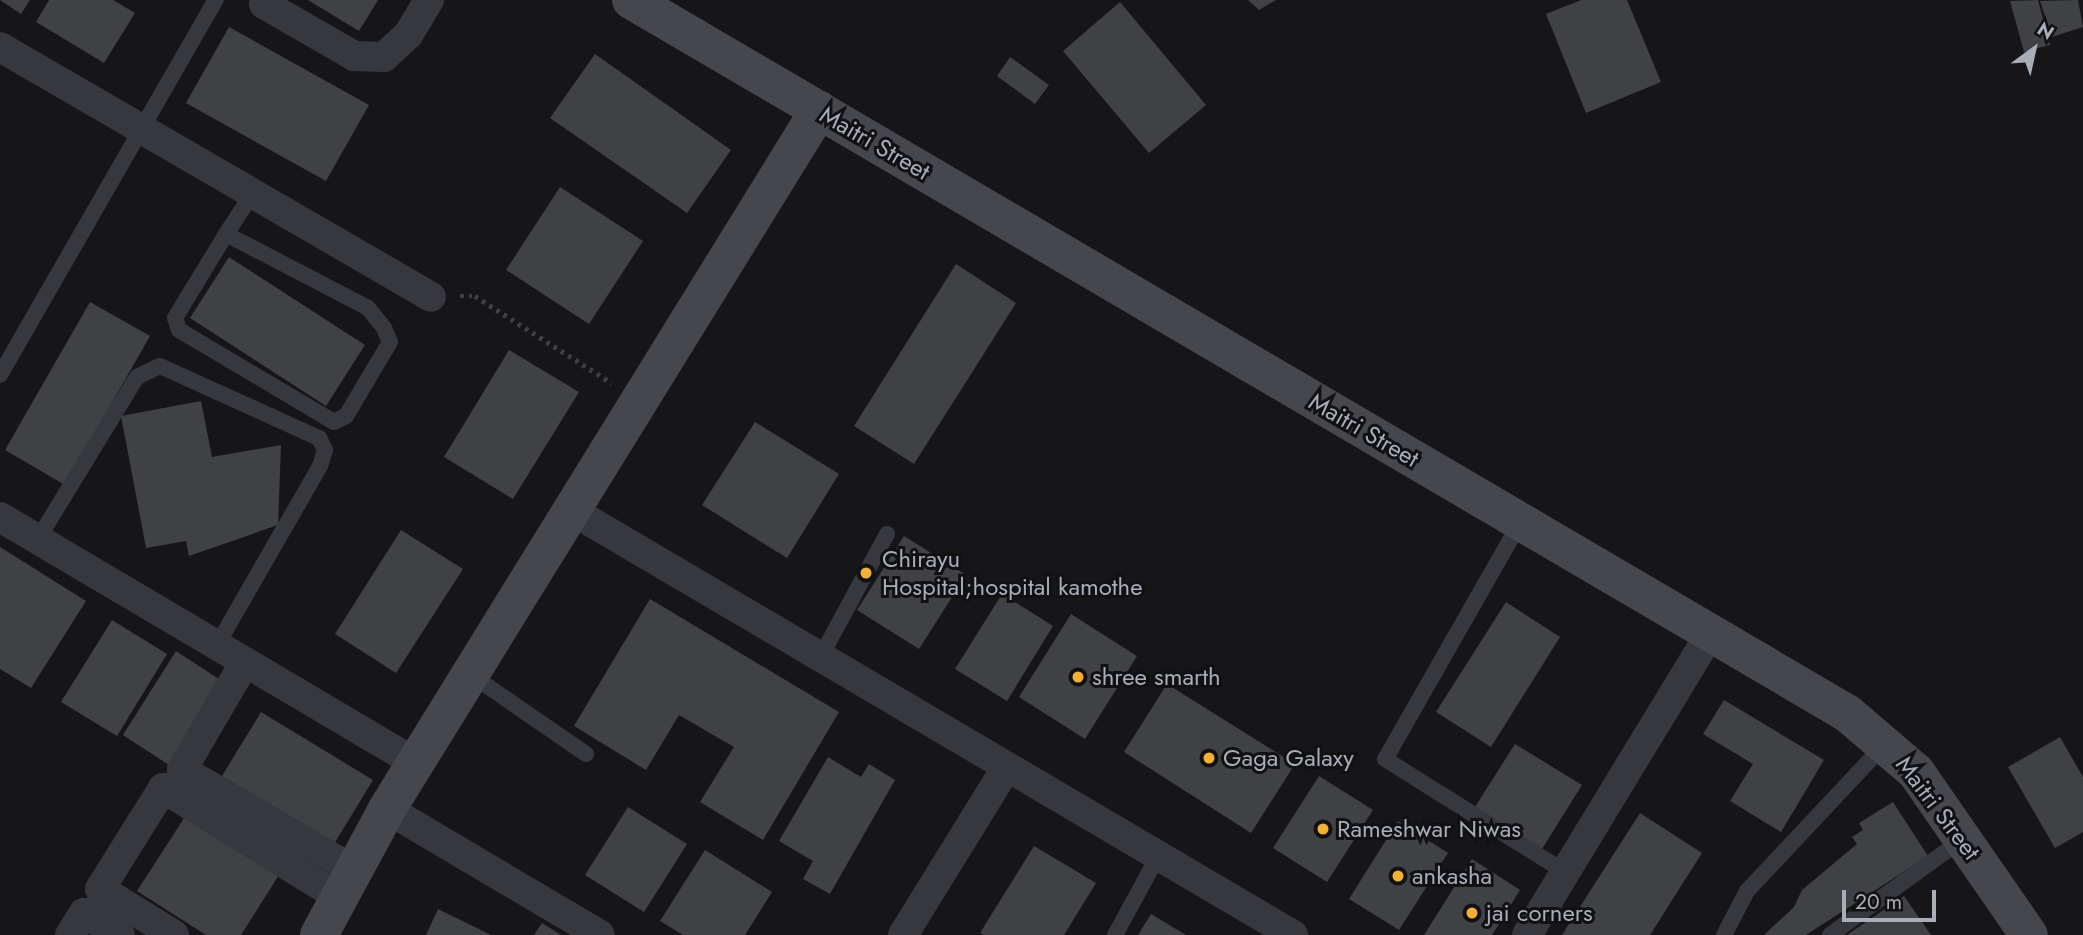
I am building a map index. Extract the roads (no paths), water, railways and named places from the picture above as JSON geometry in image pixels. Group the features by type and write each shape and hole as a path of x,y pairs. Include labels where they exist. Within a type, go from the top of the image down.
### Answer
{"street":[{"path":"264,4 354,56 384,57 408,35 429,0"},
{"name":"Maitri Street","path":"631,0 1847,712 1886,742 1916,772 2029,935"},
{"path":"0,47 431,297"},
{"path":"319,935 387,808 819,110"},
{"path":"571,510 1158,856 1249,924 1293,935"},
{"path":"0,517 415,762"},
{"path":"1527,935 1711,632"},
{"path":"245,662 182,770 347,883"},
{"path":"903,935 1006,768"},
{"path":"174,935 100,889 163,788 347,883"},
{"path":"387,808 600,935"},
{"path":"70,935 83,913 120,935"}],"lane":[{"path":"0,375 144,130 216,0"},
{"path":"226,234 368,308 384,328 390,342 346,416 334,422 179,330 175,318 226,234 253,193"},
{"path":"38,539 137,377 160,366 319,438 326,450 320,466 217,645"},
{"path":"1521,522 1385,758 1565,872"},
{"path":"820,658 887,534"},
{"path":"470,674 586,754"},
{"path":"1724,935 1747,891 1886,742"},
{"path":"1830,935 1963,839"},
{"path":"1115,935 1158,856"}],"place":[{"name":"Chirayu Hospital;hospital kamothe","path":"866,573"},
{"name":"shree smarth","path":"1078,677"},
{"name":"Gaga Galaxy","path":"1209,758"},
{"name":"Rameshwar Niwas","path":"1323,829"},
{"name":"ankasha","path":"1398,876"},
{"name":"jai corners","path":"1472,913"}]}
